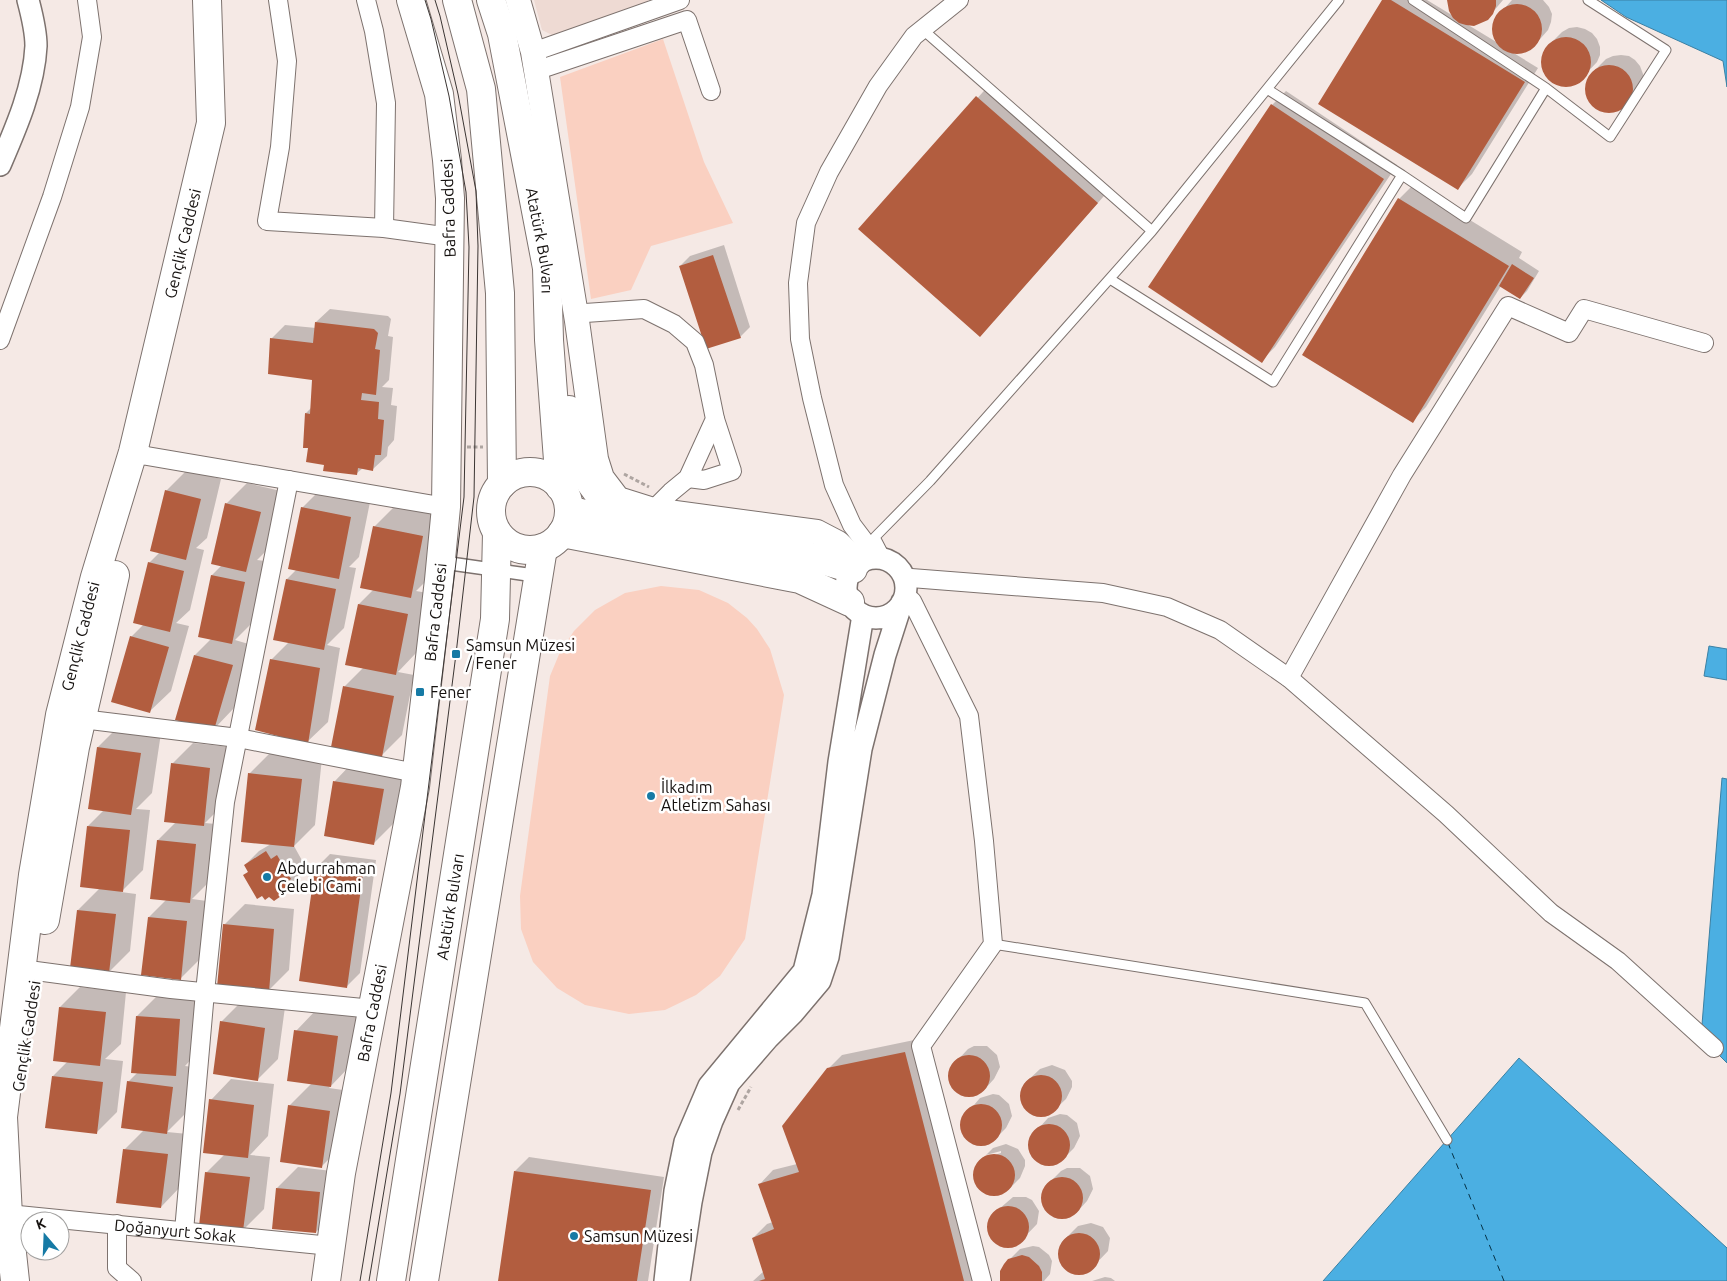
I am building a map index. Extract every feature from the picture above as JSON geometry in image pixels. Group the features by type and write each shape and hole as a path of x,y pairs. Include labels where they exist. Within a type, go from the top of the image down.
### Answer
{"main road":[{"name":"Gençlik Caddesi","path":"24,1281 15,1184 16,1102 36,971 75,747 126,526 210,123 207,0"},
{"name":"Gençlik Caddesi","path":"15,1281 8,1216 3,1117 33,875 60,715 95,578 140,454 173,342 220,121 217,0"},
{"name":"Bafra Caddesi","path":"326,1281 341,1173 413,797 446,507 450,198 439,94 411,0"},
{"name":"Atatürk Bulvarı","path":"391,1281 495,619 497,533 492,521 491,508 494,494 502,484 500,293 482,89 457,0"},
{"name":"Atatürk Bulvarı","path":"424,1281 538,576 558,519 547,268 502,34 491,0"},
{"path":"518,0 534,61 578,321 596,459 602,478 618,499 660,503 816,532 838,543 869,563"},
{"path":"547,268 568,404 582,471 603,500 628,525"},
{"path":"502,484 513,476 525,473 538,473 550,478 558,519"},
{"path":"558,519 628,525 812,557 869,563"},
{"path":"497,533 505,542 517,548 529,550 558,519"},
{"path":"558,519 800,579 856,608"}],"street":[{"path":"0,165 21,115 31,80 36,46 28,0"},
{"path":"0,340 49,205 80,107 92,37 87,0"},
{"path":"278,0 287,61 280,147 267,220 384,228 450,237"},
{"path":"366,0 374,31 386,103 384,228"},
{"path":"869,563 834,485 812,398 800,339 798,283 806,223 830,172 878,86 914,36 959,0"},
{"path":"534,61 680,1 711,91"},
{"path":"534,61 687,20"},
{"path":"1289,678 1402,475 1508,306 1569,333 1584,309 1704,343"},
{"path":"578,321 585,313 644,309 674,324 695,342 704,365 716,419 732,471 704,480 688,478"},
{"path":"660,503 688,478 716,419"},
{"path":"140,454 446,507"},
{"path":"184,1231 205,992 225,802 289,480"},
{"path":"440,562 538,576"},
{"path":"679,1281 701,1152 729,1083 820,981 828,957 862,749 885,655 904,594 903,574 896,566 869,563 848,577 846,585 847,594 856,608 872,617 881,617 897,610 904,594 912,578 1103,593 1167,607 1220,630 1289,678 1446,814 1551,913 1618,961 1714,1048"},
{"path":"904,594 912,601 969,716 984,841 993,944 922,1046 982,1281"},
{"path":"665,1281 675,1191 685,1142 710,1086 804,972 823,895 856,608"},
{"path":"82,719 238,738 416,773"},
{"path":"36,971 205,992 373,1009"},
{"name":"Doğanyurt Sokak","path":"18,1215 331,1246"},
{"path":"117,1224 117,1268 132,1281"}],"lane":[{"path":"869,563 876,537 930,481 1152,231 1339,0"},
{"path":"1414,0 1546,88 1610,137 1666,50 1588,0"},
{"path":"922,29 1152,231"},
{"path":"1267,89 1466,218 1546,88"},
{"path":"1110,279 1273,382 1402,175"},
{"path":"993,944 1366,1003 1447,1140"}],"path":[{"path":"446,446 502,448"},
{"path":"623,474 660,503"}],"shaded area":[{"path":"534,0 648,0 648,7 554,36 542,30"},
{"path":"663,39 704,162 733,223 651,246 631,290 591,299 560,77"},
{"name":"İlkadım Atletizm Sahası","path":"661,586 699,590 728,603 747,618 770,649 784,695 745,939 720,976 696,995 665,1010 629,1014 585,1005 557,988 533,962 521,929 520,896 550,676 560,652 574,631 595,610 625,593"}],"water":[{"path":"1601,0 1727,0 1727,87 1723,61 1626,17"},
{"path":"1709,646 1727,649 1727,680 1704,676"},
{"path":"1722,778 1727,779 1727,1063 1701,1037"},
{"path":"1519,1058 1727,1248 1727,1281 1323,1281"}],"building":[{"path":"1382,0 1391,0 1525,82 1458,190 1318,104"},
{"path":"1447,0 1496,0 1496,6 1488,20 1474,26 1459,23 1453,18 1449,11"},
{"path":"1517,4 1527,6 1535,11 1540,19 1542,29 1540,39 1535,47 1527,52 1517,54 1507,52 1499,47 1494,39 1492,29 1494,19 1499,11 1507,6"},
{"path":"1566,37 1575,39 1586,48 1591,62 1589,71 1580,82 1566,87 1557,85 1546,76 1541,62 1543,53 1552,42"},
{"path":"1604,65 1614,65 1626,72 1633,84 1633,94 1626,106 1614,113 1604,113 1596,109 1589,102 1585,94 1585,84 1589,76 1596,69"},
{"path":"976,96 1098,203 980,337 858,229"},
{"path":"1271,104 1384,179 1262,363 1148,287"},
{"path":"1398,198 1509,266 1413,423 1302,355"},
{"path":"713,255 741,338 706,349 679,266"},
{"path":"1512,264 1534,278 1520,299 1499,286"},
{"path":"315,322 374,329 378,333 375,349 380,350 376,395 362,393 361,400 379,402 378,419 384,420 381,455 375,455 373,471 358,468 357,475 323,471 324,465 306,462 308,448 303,448 305,413 310,414 312,380 268,374 270,338 313,343"},
{"path":"165,490 201,499 186,560 150,551"},
{"path":"225,503 261,512 246,572 211,564"},
{"path":"301,507 351,517 339,579 288,569"},
{"path":"373,526 423,536 411,598 360,588"},
{"path":"148,562 184,571 170,632 133,623"},
{"path":"211,575 245,582 232,644 198,637"},
{"path":"286,579 336,589 324,650 273,640"},
{"path":"358,604 408,614 396,675 345,665"},
{"path":"130,636 169,647 150,713 111,702"},
{"path":"194,655 233,665 214,730 175,720"},
{"path":"270,659 320,668 308,744 255,730"},
{"path":"343,686 394,696 382,757 331,747"},
{"path":"97,747 141,753 131,815 88,809"},
{"path":"171,763 210,768 204,826 164,822"},
{"path":"248,773 302,779 294,847 241,842"},
{"path":"333,781 384,789 374,845 324,836"},
{"path":"87,826 130,830 123,892 80,887"},
{"path":"157,840 196,844 190,903 150,899"},
{"name":"Abdurrahman Çelebi Cami","path":"266,851 271,859 277,855 291,879 288,881 291,885 284,889 284,894 274,901 269,897 265,900 262,896 257,899 243,875 248,872 244,865"},
{"path":"315,867 363,874 347,988 299,981"},
{"path":"77,910 116,914 109,973 70,968"},
{"path":"148,917 187,921 181,980 141,975"},
{"path":"223,924 274,929 269,992 217,987"},
{"path":"59,1007 106,1012 100,1066 53,1061"},
{"path":"136,1016 180,1019 176,1076 131,1073"},
{"path":"220,1021 265,1028 258,1081 213,1074"},
{"path":"294,1030 338,1036 331,1087 287,1081"},
{"path":"905,1052 964,1281 759,1281 765,1279 752,1238 774,1229 758,1184 799,1172 782,1126 827,1068"},
{"path":"973,1055 981,1058 987,1064 990,1076 987,1088 981,1094 965,1097 957,1094 951,1088 948,1072 951,1064 957,1058"},
{"path":"1045,1075 1053,1078 1059,1084 1062,1096 1059,1108 1053,1114 1037,1117 1029,1114 1023,1108 1020,1092 1023,1084 1029,1078"},
{"path":"52,1076 103,1082 97,1134 45,1128"},
{"path":"127,1081 173,1087 167,1134 121,1128"},
{"path":"209,1099 254,1105 248,1158 203,1153"},
{"path":"985,1104 993,1107 999,1113 1002,1125 999,1137 993,1143 977,1146 969,1143 963,1137 960,1121 963,1113 969,1107"},
{"path":"288,1105 330,1111 322,1168 280,1162"},
{"path":"1053,1124 1061,1127 1067,1133 1070,1145 1067,1157 1061,1163 1045,1166 1037,1163 1031,1157 1028,1141 1031,1133 1037,1127"},
{"path":"123,1149 168,1154 161,1208 116,1203"},
{"path":"998,1154 1006,1157 1012,1163 1015,1175 1012,1187 1006,1193 990,1196 982,1193 976,1187 973,1171 976,1163 982,1157"},
{"name":"Samsun Müzesi","path":"514,1171 651,1190 637,1281 498,1281"},
{"path":"205,1172 250,1177 243,1231 199,1226"},
{"path":"1066,1177 1074,1180 1080,1186 1083,1198 1080,1210 1074,1216 1058,1219 1050,1216 1044,1210 1041,1194 1044,1186 1050,1180"},
{"path":"276,1188 320,1192 316,1233 272,1229"},
{"path":"1012,1206 1020,1209 1026,1215 1029,1227 1026,1239 1020,1245 1004,1248 996,1245 990,1239 987,1223 990,1215 996,1209"},
{"path":"1083,1233 1091,1236 1097,1242 1100,1254 1097,1266 1091,1272 1075,1275 1067,1272 1061,1266 1058,1250 1061,1242 1067,1236"},
{"path":"1022,1255 1029,1257 1039,1266 1042,1272 1042,1281 1000,1281 1000,1271 1008,1259"}],"ferry route":[{"path":"1448,1143 1504,1281"}],"tram line":[{"path":"360,1281 391,1093 464,497 469,247 466,192 449,96 425,0"},
{"path":"369,1281 400,1094 474,497 478,246 476,191 458,94 435,0"}],"place":[{"name":"Samsun Müzesi / Fener","path":"456,654"},
{"name":"Fener","path":"420,692"},
{"name":"İlkadım Atletizm Sahası","path":"651,796"},
{"name":"Abdurrahman Çelebi Cami","path":"267,877"},
{"name":"Samsun Müzesi","path":"574,1236"}]}
